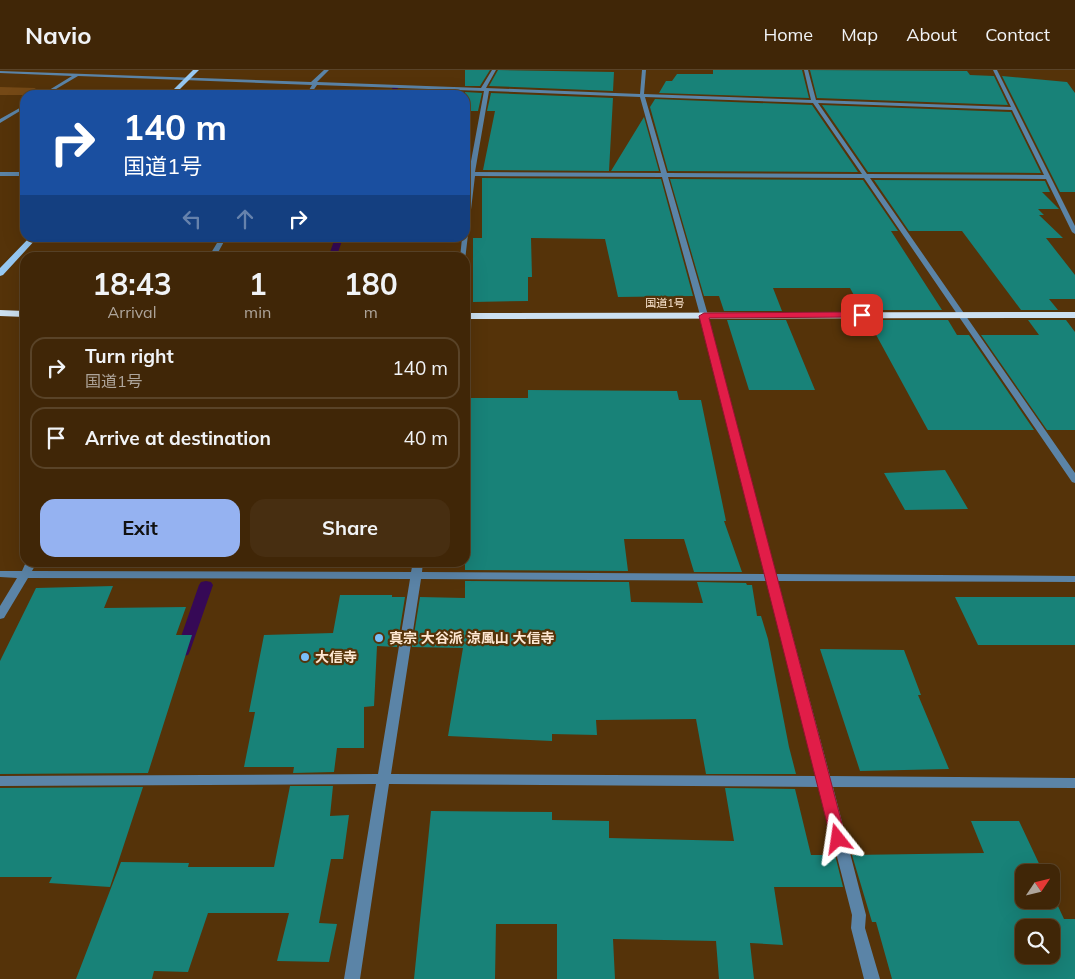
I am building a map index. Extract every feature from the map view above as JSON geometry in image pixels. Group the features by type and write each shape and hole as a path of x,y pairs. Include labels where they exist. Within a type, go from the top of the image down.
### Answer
{"highway":[{"path":"0,314 20,314"},
{"name":"国道1号","path":"470,316 1075,315"}],"main road":[{"path":"176,90 196,70"},
{"path":"20,252 30,242"},
{"path":"0,273 20,252"}],"street":[{"path":"51,90 84,70"},
{"path":"310,90 314,83 326,70"},
{"path":"470,164 485,89 494,70"},
{"path":"644,70 642,95 704,316 823,782 859,915 858,928 872,979"},
{"path":"806,70 814,101 863,175 1075,480"},
{"path":"994,70 1075,232"},
{"path":"0,72 1013,109"},
{"path":"1,119 20,109"},
{"path":"0,174 20,174"},
{"path":"470,174 1046,177"},
{"path":"0,615 29,567"},
{"path":"352,979 417,567"},
{"path":"0,574 1075,579"},
{"path":"0,780 385,779 1075,783"}],"shaded area":[{"path":"0,87 36,88 33,90 20,90 20,95 0,95"}],"building":[{"path":"465,70 490,70 480,86 465,86"},
{"path":"498,70 614,72 613,91 489,86"},
{"path":"713,70 802,70 809,98 659,93 666,81 672,81 677,74 713,74"},
{"path":"810,70 967,71 970,75 994,76 1008,105 817,98"},
{"path":"1002,76 1067,82 1075,93 1075,192 1060,192"},
{"path":"470,92 482,93 478,111 470,111"},
{"path":"491,93 613,98 609,171 483,170 495,111 487,111"},
{"path":"655,99 812,105 858,172 668,171 650,107"},
{"path":"822,105 1011,112 1041,173 868,172"},
{"path":"644,117 659,171 611,171"},
{"path":"482,178 661,179 693,296 618,297 605,239 531,238 532,277 528,277 528,301 473,302 473,238 482,238"},
{"path":"670,179 863,180 898,231 891,231 942,310 862,310 850,288 773,288 782,311 724,311 719,296 704,296"},
{"path":"874,180 1045,181 1050,192 1042,192 1059,209 1038,209 1044,215 1039,215 1063,238 1046,238 1075,275 1075,299 1049,299 1058,310 1021,310 962,231 909,231"},
{"path":"727,320 786,320 815,390 749,390"},
{"path":"868,320 948,320 957,335 969,335 1034,430 928,430"},
{"path":"1028,320 1066,320 1075,332 1075,430 1047,430 981,335 1039,335"},
{"path":"528,390 677,391 679,400 701,400 726,521 724,521 742,572 694,572 684,539 624,539 628,571 465,570 465,567 470,567 470,398 528,398"},
{"path":"945,470 968,509 905,510 884,473"},
{"path":"465,581 629,582 631,602 703,603 697,582 746,583 747,585 752,585 757,616 761,616 768,639 796,774 706,774 696,719 596,720 597,735 552,734 552,741 448,736 463,648 412,647 420,597 465,598"},
{"path":"113,586 104,608 186,607 176,635 192,635 148,773 0,774 0,661 36,588"},
{"path":"340,595 392,595 392,597 405,597 397,647 377,646 374,706 364,707 364,748 337,748 334,772 293,773 294,767 244,767 255,712 249,712 264,635 333,633"},
{"path":"955,597 1075,597 1075,645 978,645"},
{"path":"820,649 904,650 921,695 918,695 949,769 860,771"},
{"path":"290,786 333,786 330,816 349,815 343,859 331,859 319,923 337,924 329,962 277,961 289,913 208,913 188,972 154,971 152,979 76,979 121,862 189,863 188,867 274,867"},
{"path":"143,787 110,887 49,883 52,877 0,877 0,788"},
{"path":"725,788 795,789 811,855 835,855 843,887 774,887 783,945 750,943 754,979 719,979 716,941 613,939 615,979 557,979 557,924 496,924 495,979 414,979 431,811 552,812 552,820 609,821 609,838 734,841"},
{"path":"971,821 1019,821 1039,864 1015,864 1015,909 1059,909 1064,919 1075,919 1075,979 892,979 876,922 872,922 852,855 984,853"}],"waterway":[{"path":"334,252 338,242"},
{"path":"183,651 206,585"}],"place":[{"name":"真宗 大谷派 涼風山 大信寺","path":"379,638"},
{"name":"大信寺","path":"305,657"}],"route":[{"path":"838,839 704,316 862,315"}]}
